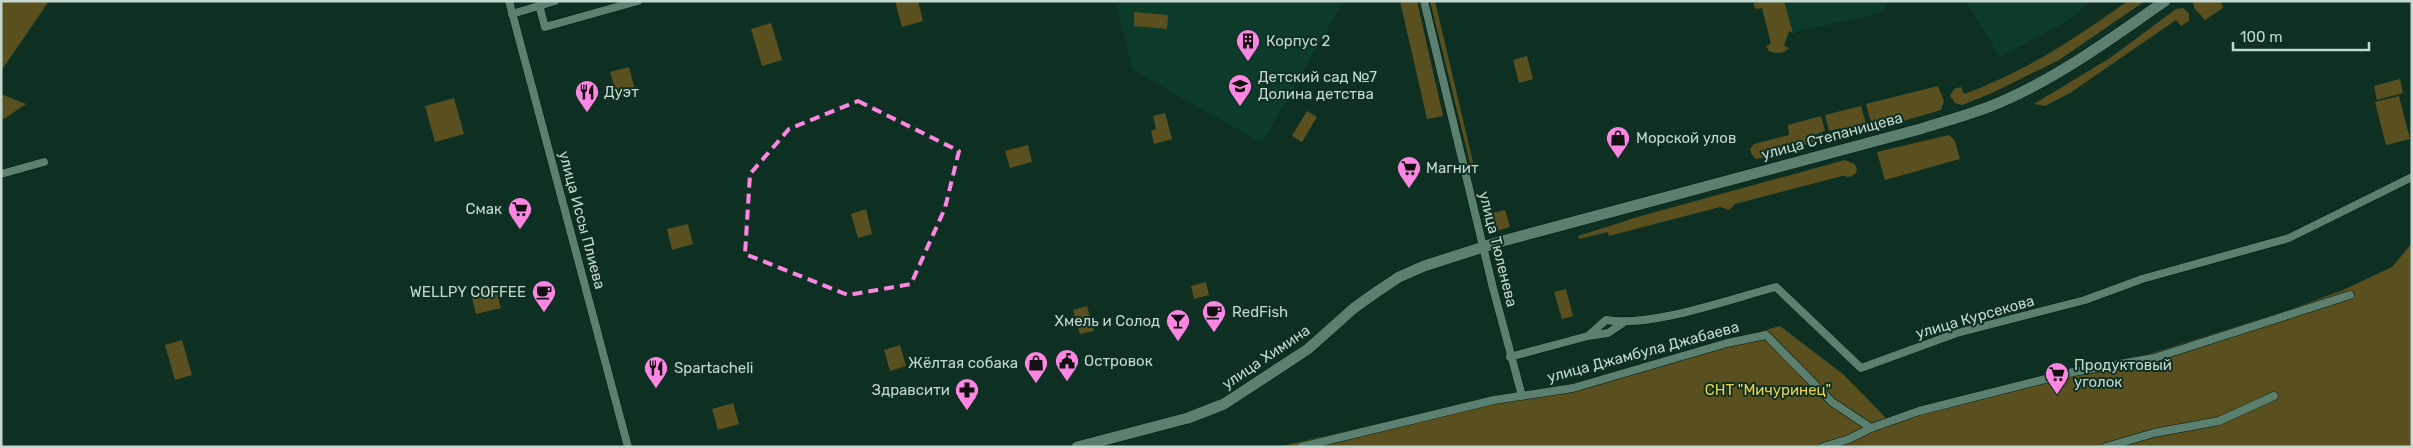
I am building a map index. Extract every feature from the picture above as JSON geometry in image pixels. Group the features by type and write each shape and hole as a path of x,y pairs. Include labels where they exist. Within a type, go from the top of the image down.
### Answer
{"street":[{"name":"улица Иссы Плиева","path":"509,1 628,447"},
{"path":"512,14 555,1"},
{"path":"539,5 545,27 638,1"},
{"name":"улица Тюленева","path":"1424,1 1510,357 1522,396"},
{"name":"улица Степанищева","path":"1483,247 1976,111 2003,101 2071,67 2166,1"},
{"path":"1,174 44,162"},
{"name":"улица Курсекова","path":"1510,357 1588,336 1606,320 1623,323 1645,320 1776,287 1861,368 1957,333 2084,300 2142,279 2289,238 2412,177"},
{"name":"улица Химина","path":"1076,447 1188,418 1224,404 1308,349 1354,308 1399,277 1424,266 1483,247"},
{"path":"1823,447 1849,439 1871,428 1919,411 2073,372 2154,358 2350,294"},
{"path":"1588,336 1608,333 1623,323"},
{"name":"улица Джамбула Джабаева","path":"1301,447 1494,400 1573,388 1727,343 1766,335 1832,402 1871,428"},
{"path":"2106,447 2154,433 2219,421 2274,396"}],"highlighted area":[{"path":"858,101 959,151 945,208 911,284 848,295 745,254 750,174 789,129"}],"shaded area":[{"name":"Детский сад №7 Долина детства","path":"1115,1 1343,2 1262,143 1133,70"},
{"path":"1784,1 1887,1 1884,12 1793,33"},
{"path":"1966,1 2093,1 2063,23 2000,57"}],"green space":[{"path":"1,1 49,1 1,71"},
{"path":"895,1 918,1 923,21 902,27"},
{"path":"1400,1 1417,1 1443,116 1427,119"},
{"path":"1430,1 1435,1 1476,175 1473,175"},
{"path":"1760,1 1784,1 1793,33 1789,31 1784,46 1789,48 1785,51 1780,53 1772,52 1766,46 1771,44 1762,8 1756,9 1753,4"},
{"path":"2128,1 2145,1 2059,60 1992,93 1962,105 1955,103 1950,96 1954,89 1961,87 1964,94 2030,64 2069,41"},
{"path":"2193,1 2221,1 2223,8 2205,20 2194,8"},
{"path":"2183,8 2189,13 2189,21 2181,26 2176,20 2070,93 2045,106 2034,104 2110,58 2176,9"},
{"path":"1134,12 1168,15 1167,29 1134,26"},
{"path":"771,23 782,60 762,66 751,29"},
{"path":"1527,56 1533,79 1519,83 1513,60"},
{"path":"629,67 635,90 617,95 610,72"},
{"path":"2400,79 2403,93 2377,100 2374,86"},
{"path":"1938,86 1944,101 1941,110 1873,130 1866,104"},
{"path":"1,94 26,104 4,119 1,118"},
{"path":"2399,96 2410,139 2386,145 2375,102"},
{"path":"454,98 464,134 435,142 425,106"},
{"path":"1861,106 1868,130 1842,135 1841,128 1829,131 1825,115"},
{"path":"1307,111 1317,117 1302,142 1292,136"},
{"path":"1165,113 1172,139 1154,144 1151,131 1156,129 1153,116"},
{"path":"1821,116 1825,131 1814,135 1816,141 1773,156 1756,159 1752,155 1750,149 1754,144 1789,135 1788,125"},
{"path":"1949,135 1955,141 1960,159 1885,180 1877,152"},
{"path":"1028,145 1032,162 1010,168 1005,151"},
{"path":"1845,160 1854,164 1857,168 1856,173 1852,176 1842,176 1735,204 1729,210 1720,207 1609,236 1608,232 1579,239 1578,236 1641,216"},
{"path":"866,209 872,234 858,238 851,214"},
{"path":"1505,210 1510,227 1496,231 1488,230 1483,218 1488,214"},
{"path":"688,224 693,244 672,250 667,229"},
{"name":"СНТ \"Мичуринец\"","path":"2412,243 2412,447 1278,447 1513,393 1570,384 1780,326 1844,375 1889,421 2127,361 2292,309 2343,290 2392,267"},
{"path":"1206,282 1209,295 1194,299 1191,286"},
{"path":"495,288 501,308 476,314 471,294"},
{"path":"1566,289 1573,316 1562,319 1554,292"},
{"path":"1087,306 1094,331 1080,334 1073,310"},
{"path":"182,340 192,375 175,380 165,345"},
{"path":"900,345 906,366 890,371 884,350"},
{"path":"733,403 739,424 718,430 712,409"}],"place":[{"name":"Корпус 2","path":"1248,62"},
{"name":"Детский сад №7 Долина детства","path":"1240,107"},
{"name":"Дуэт","path":"587,113"},
{"name":"Морской улов","path":"1618,159"},
{"name":"Магнит","path":"1409,189"},
{"name":"Смак","path":"520,230"},
{"name":"WELLPY COFFEE","path":"544,313"},
{"name":"RedFish","path":"1214,333"},
{"name":"Хмель и Солод","path":"1178,342"},
{"name":"Островок","path":"1067,382"},
{"name":"Жёлтая собака","path":"1036,384"},
{"name":"Spartacheli","path":"656,389"},
{"name":"Продуктовый уголок","path":"2057,395"},
{"name":"Здравсити","path":"967,411"}]}
